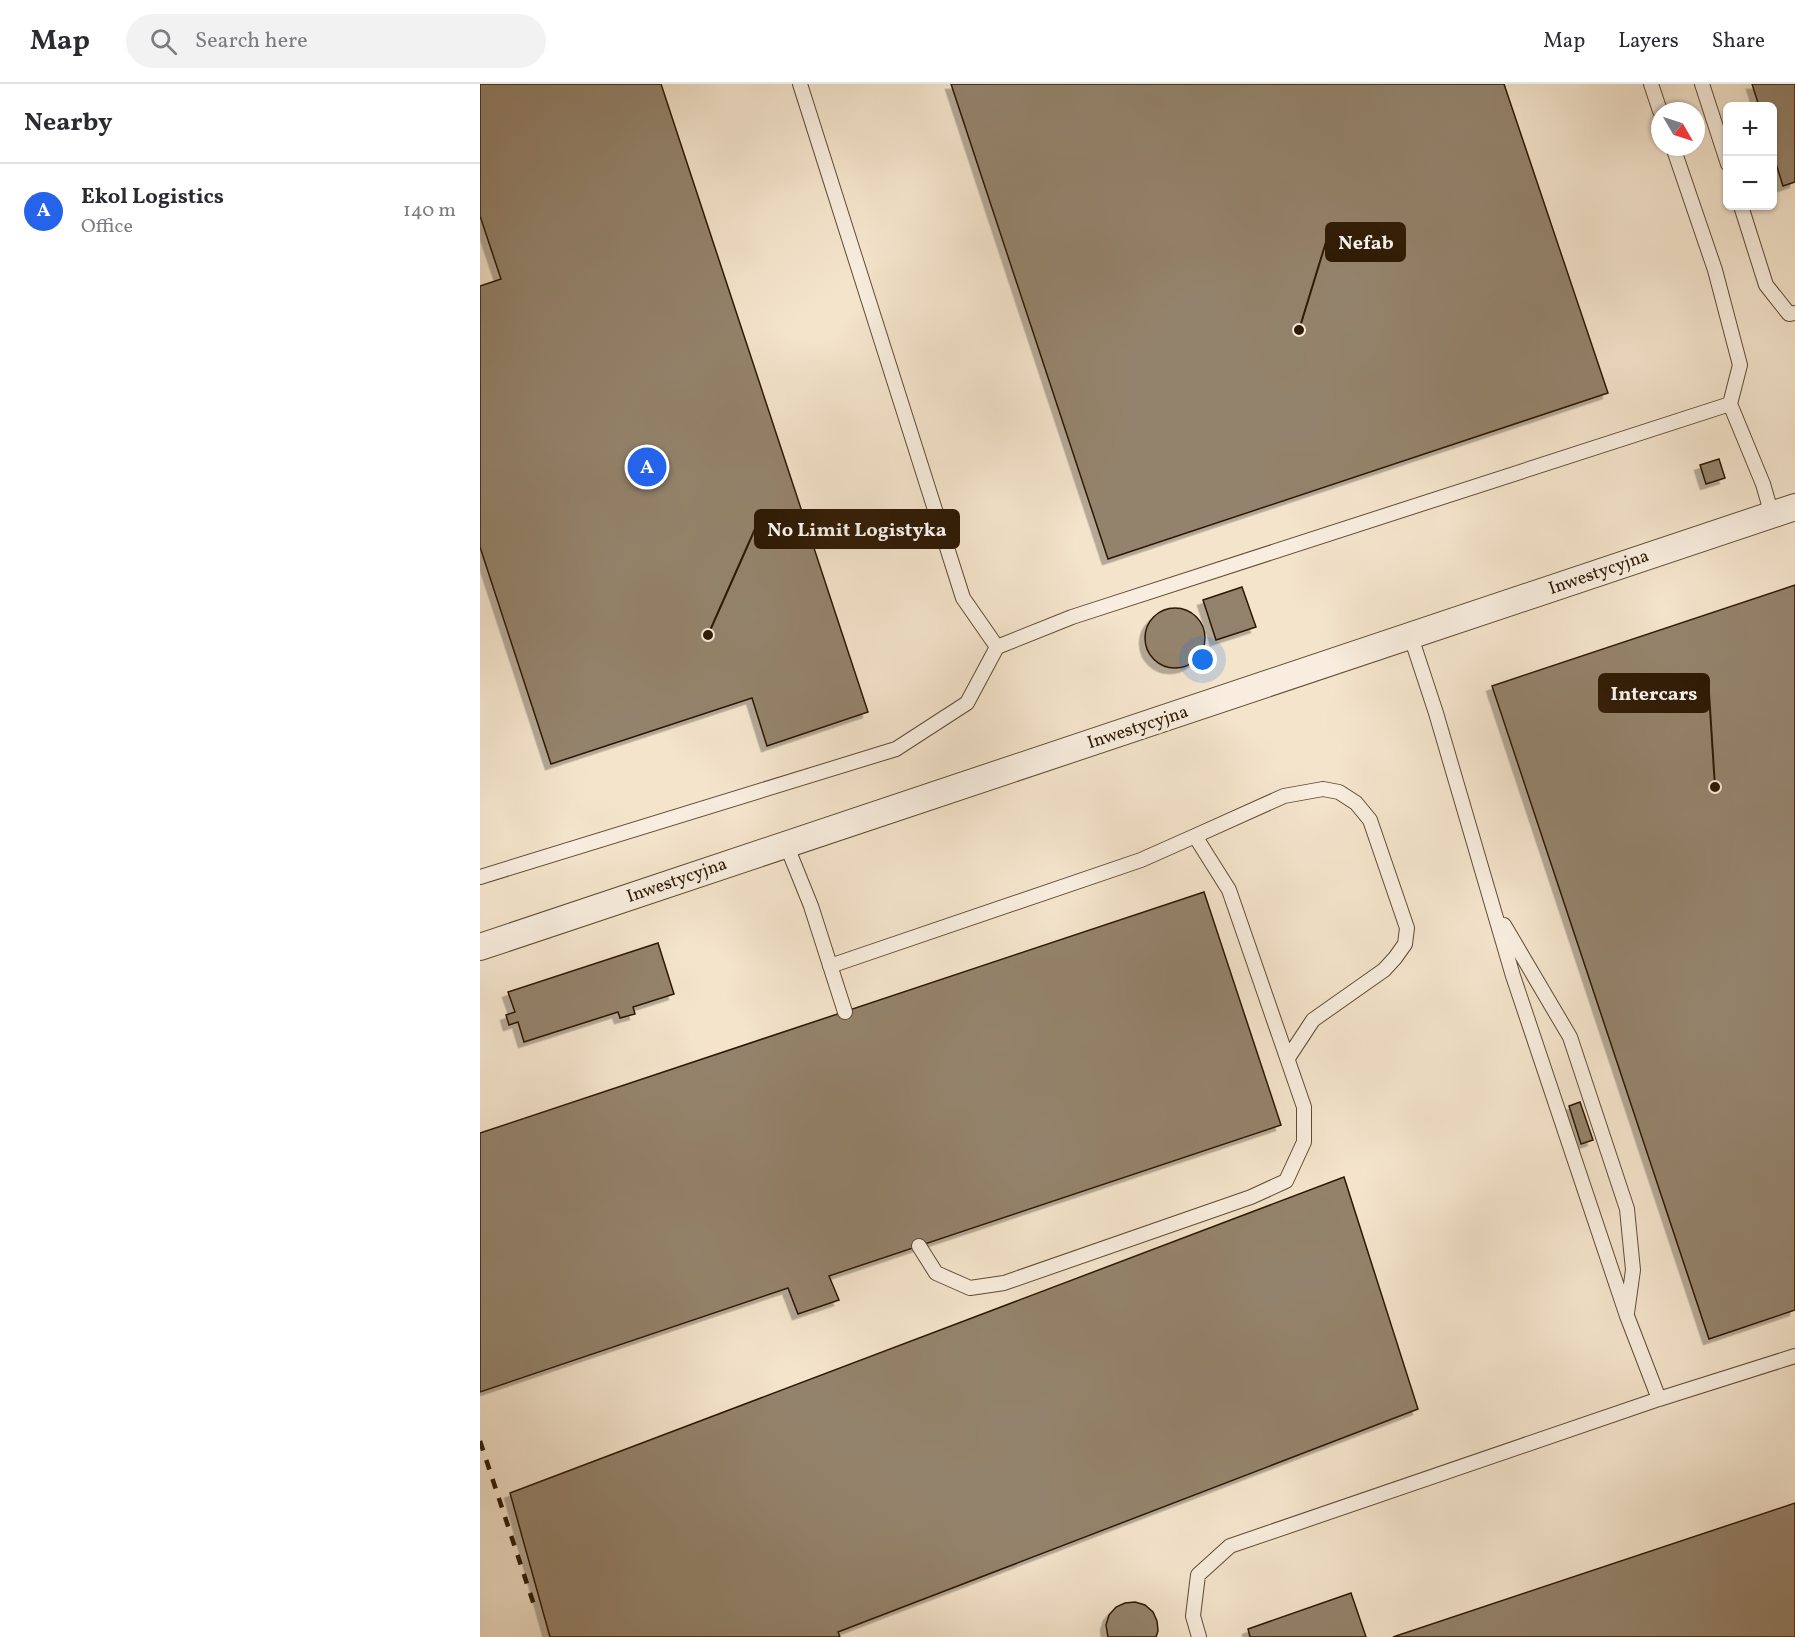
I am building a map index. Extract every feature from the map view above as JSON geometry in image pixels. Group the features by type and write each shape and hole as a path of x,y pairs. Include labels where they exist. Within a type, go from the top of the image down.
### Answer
{"street":[{"name":"Inwestycyjna","path":"480,947 1783,511"}],"lane":[{"path":"800,84 963,598 997,647"},
{"path":"1651,84 1657,102"},
{"path":"1702,84 1725,156"},
{"path":"1676,156 1715,270 1740,365 1730,404 1763,484 1783,511"},
{"path":"1742,210 1766,285 1789,314 1795,314"},
{"path":"480,877 896,748 968,704 997,647 1072,617 1730,404"},
{"path":"1411,637 1513,976 1627,1316 1659,1399"},
{"path":"830,966 1141,860 1284,796 1323,789 1339,792 1356,803 1370,820 1407,928 1405,944 1384,969 1313,1020 1288,1058"},
{"path":"919,1246 936,1273 970,1288 1004,1283 1251,1197 1286,1181 1304,1142 1304,1107 1229,890 1195,836"},
{"path":"786,844 811,906 845,1012"},
{"path":"1494,908 1570,1037 1627,1209 1634,1270 1627,1316"},
{"path":"1199,1637 1193,1616 1198,1575 1230,1546 1659,1399 1795,1356"}],"building":[{"path":"480,84 661,84 868,712 767,746 752,698 551,764 480,547 480,286 501,279 480,216"},
{"path":"951,84 1504,84 1608,393 1108,559"},
{"path":"1752,84 1795,84 1795,182 1783,186 1777,167 1777,102 1758,102"},
{"path":"1719,459 1725,478 1706,484 1700,465"},
{"path":"1795,585 1795,1310 1709,1339 1492,686"},
{"path":"1242,587 1256,627 1216,640 1203,600"},
{"path":"1175,608 1192,613 1200,621 1205,638 1200,655 1192,663 1175,668 1158,663 1150,655 1145,638 1150,621 1158,613"},
{"path":"1204,892 1281,1125 829,1276 839,1300 798,1314 788,1288 480,1392 480,1133"},
{"path":"658,943 674,994 633,1007 635,1014 620,1018 618,1012 524,1042 518,1022 509,1025 506,1015 515,1012 508,992"},
{"path":"1580,1102 1593,1140 1581,1144 1569,1106"},
{"path":"1344,1177 1418,1409 838,1632 840,1637 550,1637 510,1493"},
{"path":"1795,1503 1795,1637 1393,1637"},
{"path":"1351,1593 1366,1637 1250,1637 1248,1629"},
{"path":"1135,1602 1145,1605 1153,1612 1157,1621 1156,1637 1108,1637 1106,1625 1109,1615 1116,1607"}],"railway":[{"path":"480,1441 534,1605"}],"place":[{"name":"Nefab","path":"1299,330"},
{"name":"Ekol Logistics","path":"647,467"},
{"name":"No Limit Logistyka","path":"708,635"},
{"name":"Intercars","path":"1715,787"}]}
